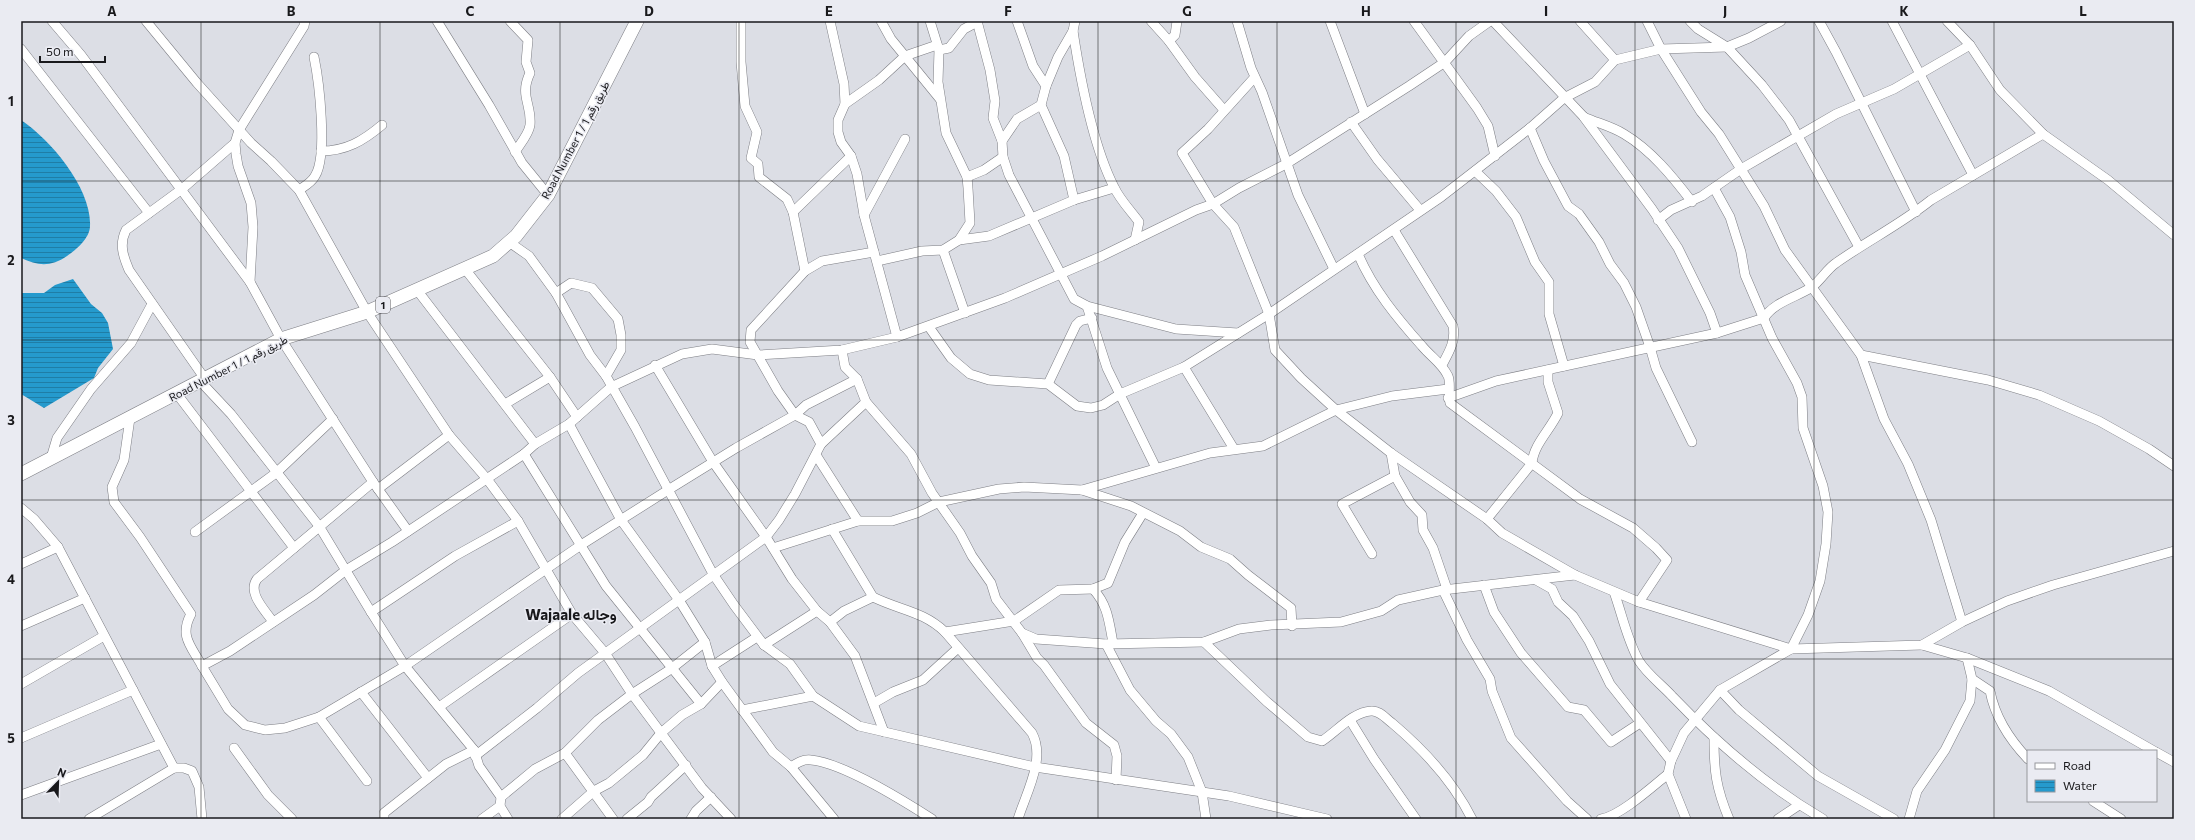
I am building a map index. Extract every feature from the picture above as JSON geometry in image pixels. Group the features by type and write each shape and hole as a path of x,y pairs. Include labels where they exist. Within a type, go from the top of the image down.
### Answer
{"highway":[{"name":"Road Number 1 / طريق رقم 1","path":"22,473 281,339 367,312 493,256 509,242 548,195 637,21"}],"street":[{"path":"52,21 81,55 250,282 281,339 334,419 375,486 408,531"},
{"path":"146,21 196,83 239,130 299,190 367,312 449,435 487,478 518,521 572,614 605,653 632,694 710,797 731,819"},
{"path":"250,282 253,227 252,211 249,195 238,166 235,144 239,130 304,26 305,21"},
{"path":"437,21 489,105 515,152 548,195"},
{"path":"510,21 528,40 526,62 530,72 524,84 530,124 528,132 515,152"},
{"path":"741,21 741,62 746,106 757,132 751,158 758,164 759,177 787,199 793,212 805,271"},
{"path":"830,21 844,84 846,104"},
{"path":"881,21 905,56 941,100"},
{"path":"930,21 938,47 938,82 946,133 967,177 970,223 960,240"},
{"path":"897,337 864,215 857,174 851,156 841,142 838,132 838,120 846,104 879,80 905,56 938,47 949,48 964,29 977,21 990,70 995,101 993,118 1002,141 1003,157 1009,175 1033,218 1074,299 1087,306 1176,329 1238,333"},
{"path":"1017,21 1033,66 1046,86"},
{"path":"1074,200 1064,156 1041,105 1046,86 1058,57 1073,30 1075,21"},
{"path":"1151,21 1169,41 1195,77 1224,110"},
{"path":"1169,41 1175,35 1177,21"},
{"path":"1237,21 1254,78 1262,92 1298,195 1334,269"},
{"path":"1330,21 1365,114"},
{"path":"1414,21 1445,62 1488,126 1495,156"},
{"path":"202,666 230,651 346,570 524,454 535,444 569,424 611,387 655,365 682,354 702,350 727,349 758,354 842,350 897,337 965,314 1061,274 1135,240 1196,210 1212,204 1238,188 1286,164 1445,62 1469,36 1491,21 1583,116 1652,208 1658,220 1678,248 1710,313 1717,333"},
{"path":"1580,21 1614,60"},
{"path":"1647,21 1661,49 1701,112 1719,134 1764,206 1785,250 1813,286 1861,355 1884,419 1908,464 1931,520 1962,622"},
{"path":"1690,21 1698,29 1727,47 1774,100 1799,136 1858,247"},
{"path":"929,327 951,358 970,374 989,380 1048,384 1077,406 1091,408 1104,405 1120,394 1184,367 1269,314 1394,230 1495,156 1564,98 1595,82 1614,60 1661,49 1727,47 1755,35 1781,21"},
{"path":"1819,21 1916,212"},
{"path":"1892,21 1973,175"},
{"path":"1947,21 1970,45 2000,90 2043,134 2108,180 2174,235"},
{"path":"1073,30 1078,61 1100,149 1114,188 1139,222 1135,240"},
{"path":"1658,220 1671,210 1692,202 1741,169 1836,114 1894,89 1970,45"},
{"path":"21,48 149,214"},
{"path":"299,190 316,176 321,151 322,124 314,57"},
{"path":"1254,78 1224,110 1208,130 1182,153 1212,204 1234,227 1269,314 1275,350 1301,378 1336,410 1391,453 1488,518 1502,533 1575,575 1639,602 1791,649 1922,645 1967,658 2049,691 2152,750"},
{"path":"1002,141 1017,119 1041,105"},
{"path":"1583,116 1624,134 1643,148 1677,182 1692,202"},
{"path":"1351,122 1377,158 1420,210"},
{"path":"321,151 332,151 354,145 364,140 382,125"},
{"path":"1530,128 1544,161 1568,206 1579,214 1600,242 1610,264 1624,283 1636,307 1656,368 1692,442"},
{"path":"1082,490 1210,453 1262,446 1297,427 1336,410 1392,396 1448,393 1496,381 1717,333 1764,318 1768,311 1813,286 1833,264 1858,247 1916,212 1931,200 2043,134"},
{"path":"864,215 905,139"},
{"path":"235,144 182,189 126,230 122,238 122,249 129,270 202,380 231,414 319,526 405,666 475,753 487,779 501,802 508,819"},
{"path":"793,212 851,156"},
{"path":"967,177 984,170 1003,157"},
{"path":"1475,171 1496,191 1516,217 1535,262 1549,282 1549,314 1564,366"},
{"path":"877,261 922,251 943,250 960,240 989,236 1074,200 1114,188"},
{"path":"1686,819 1668,774 1670,761 1684,733 1720,690 1791,649 1808,615 1820,581 1826,544 1828,512 1823,486 1803,428 1802,397 1797,383 1772,338 1745,275 1741,252 1730,217 1714,188"},
{"path":"1394,230 1453,326 1455,335 1452,346 1442,365"},
{"path":"509,242 529,256 556,293 590,355 606,376 635,427 713,574 757,637 764,645 790,664 813,696 859,726 884,732 1035,767 1202,792 1270,804 1327,819"},
{"path":"943,250 965,314"},
{"path":"820,444 809,422 795,415 778,391 750,342 751,330 805,271 822,260 874,252"},
{"path":"1358,254 1376,290 1423,348 1442,365 1449,378 1448,393 1450,403 1470,420 1532,463 1580,499 1632,528 1656,548 1667,560 1639,602"},
{"path":"465,269 550,376 577,417"},
{"path":"556,293 571,283 592,288 618,319 621,335 621,350 606,376"},
{"path":"417,290 535,444"},
{"path":"51,458 57,438 90,389 131,343 152,304"},
{"path":"1087,306 1107,368 1156,468"},
{"path":"1048,384 1076,325 1080,321 1092,318"},
{"path":"842,350 845,367 857,379 866,402 911,454 927,485 991,583 996,599 1014,621 1037,658 1044,665 1086,723 1114,745 1117,756 1116,780"},
{"path":"1861,355 1988,380 2039,395 2099,421 2149,449 2174,466"},
{"path":"655,365 713,462 766,537 792,579 817,611 830,622 855,656 884,732"},
{"path":"1184,367 1234,450"},
{"path":"1488,518 1532,463 1533,455 1552,427 1558,413 1548,382 1548,370"},
{"path":"505,404 550,376"},
{"path":"130,418 124,460 112,486 114,502 140,536 191,614 187,622 185,635 228,709 245,724 265,730 285,728 319,717 405,666 546,569 668,490 713,462 795,415 806,405 857,379"},
{"path":"177,394 294,548"},
{"path":"384,819 384,813 446,764 475,753 537,708 578,673 766,537 783,513 816,454 820,444 866,402"},
{"path":"195,532 276,473 334,419"},
{"path":"569,424 621,520 679,600 704,642 712,666 722,682 773,752 791,767 834,819"},
{"path":"273,622 254,591 254,582 319,526 449,435"},
{"path":"1391,453 1395,476 1410,502 1422,515 1422,530 1433,548 1445,590 1467,640 1490,679 1492,691 1511,738 1567,802 1587,819"},
{"path":"524,454 606,586 640,627 671,669 701,704"},
{"path":"816,454 858,521"},
{"path":"1372,554 1342,504 1395,476"},
{"path":"773,548 858,521 892,521 917,513 939,502 999,489 1024,487 1082,490 1131,506 1143,514 1180,531 1201,547 1230,559 1248,575 1291,608 1292,626"},
{"path":"21,508 34,519 58,547 174,768"},
{"path":"945,632 1014,621 1060,590 1094,589 1108,583 1125,542 1143,514"},
{"path":"371,612 455,556 518,521"},
{"path":"832,529 873,597 890,606 928,618 945,632 1032,733 1038,746 1035,767 1018,819"},
{"path":"21,564 58,547"},
{"path":"1922,645 1962,622 2007,601 2052,585 2174,551"},
{"path":"1022,633 1036,639 1109,643 1204,642 1239,629 1271,625 1292,626 1328,624 1361,618 1381,611 1398,600 1445,590 1575,575"},
{"path":"1536,580 1552,589 1558,602 1573,616 1589,641 1610,684 1670,761"},
{"path":"1484,585 1494,612 1506,632 1521,653 1568,707 1584,710 1611,742 1640,723"},
{"path":"1094,589 1103,600 1108,612 1109,643 1130,690 1156,721 1171,734 1188,757 1202,792 1206,819"},
{"path":"1614,592 1639,661 1694,720 1714,738 1799,805 1823,819"},
{"path":"830,622 844,611 873,597"},
{"path":"21,626 86,598"},
{"path":"764,645 817,611"},
{"path":"439,707 572,614"},
{"path":"21,684 104,636"},
{"path":"712,666 757,637"},
{"path":"482,819 535,769 565,754 598,720 632,694 671,669 704,642"},
{"path":"1204,642 1266,701 1312,739 1322,741 1350,720 1370,711 1380,714 1418,745 1444,774 1472,819"},
{"path":"874,703 893,692 923,680 958,648"},
{"path":"1909,819 1917,791 1945,750 1970,701 1972,679 1967,658"},
{"path":"1972,679 1990,691 1992,701 2006,734 2027,758"},
{"path":"562,819 594,791 610,783 643,755 661,733 682,715 701,704 722,682"},
{"path":"21,738 133,690"},
{"path":"1720,690 1744,714 1818,776 1894,819"},
{"path":"361,692 428,778"},
{"path":"742,710 813,696"},
{"path":"319,717 367,781"},
{"path":"1350,720 1374,759 1416,819"},
{"path":"1714,738 1718,794 1729,819"},
{"path":"21,795 161,744"},
{"path":"234,748 268,795 292,819"},
{"path":"2157,753 2174,762"},
{"path":"565,754 594,791 613,819"},
{"path":"791,767 798,762 811,760 843,770 901,800 932,819"},
{"path":"627,819 648,802 651,797 686,765"},
{"path":"89,819 174,768 188,769 195,776 199,788 199,817"},
{"path":"1601,819 1607,818 1634,801 1668,774"},
{"path":"691,819 696,811 710,797"},
{"path":"2094,802 2120,819"},
{"path":"1778,819 1799,805"},
{"path":"719,807 722,819"}],"water":[{"path":"21,120 45,140 68,167 77,181 89,212 90,226 88,235 85,239 67,256 50,264 33,263 21,258"},
{"path":"73,279 91,304 102,313 108,323 113,349 98,368 94,378 44,408 21,394 21,293 44,293 55,285"}],"district":[{"name":"Wajaale وجاله","path":"571,614"}]}
